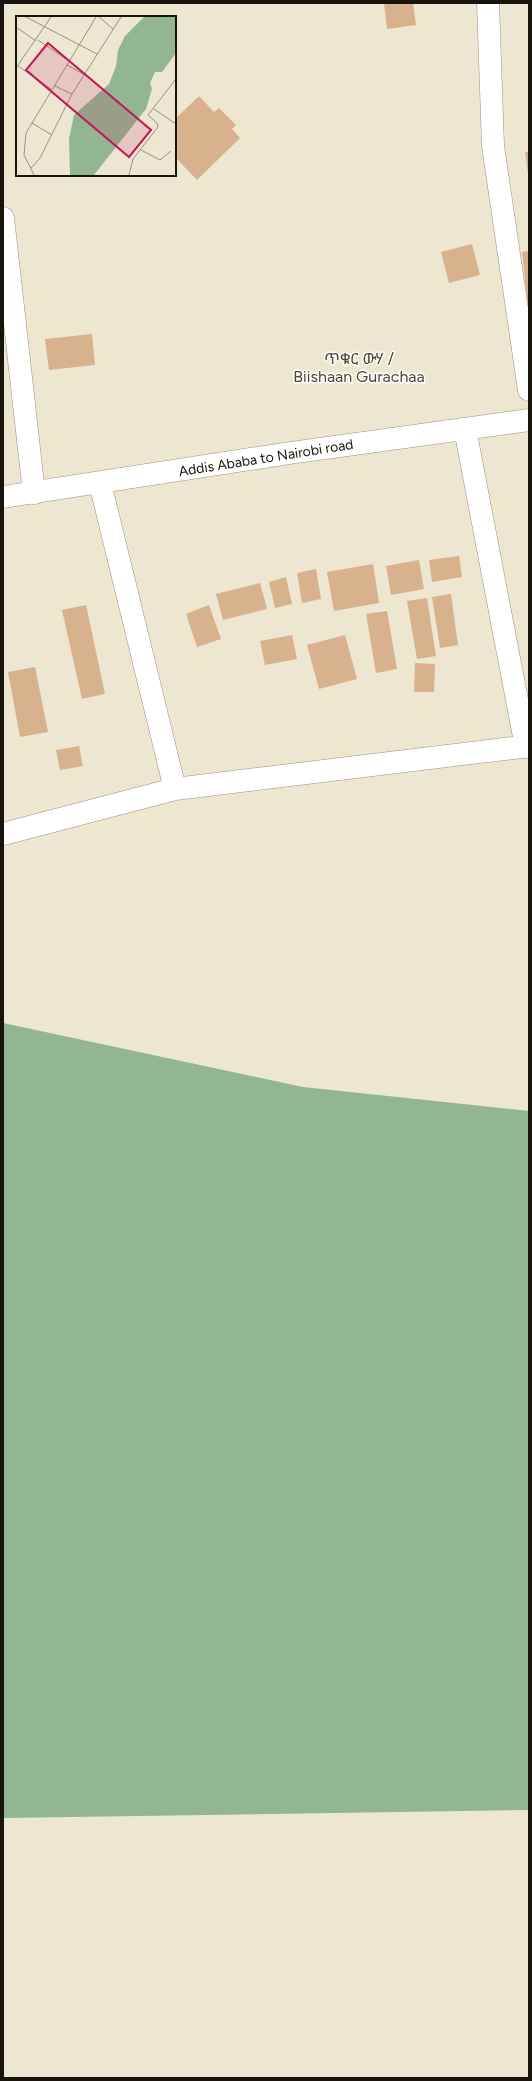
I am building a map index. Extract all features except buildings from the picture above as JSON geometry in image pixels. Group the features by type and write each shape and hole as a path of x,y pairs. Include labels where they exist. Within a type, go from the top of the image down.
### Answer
{"main road":[{"path":"488,3 493,146 529,390"},
{"path":"3,218 34,493"},
{"name":"Addis Ababa to Nairobi road","path":"3,497 290,453 529,420"},
{"path":"3,834 175,789 528,747 465,429"},
{"path":"100,483 175,789"}],"shaded area":[{"path":"3,1023 303,1087 529,1111 529,1810 3,1818"}],"district":[{"name":"ጥቁር ውሃ / Biishaan Gurachaa","path":"359,367"}]}
